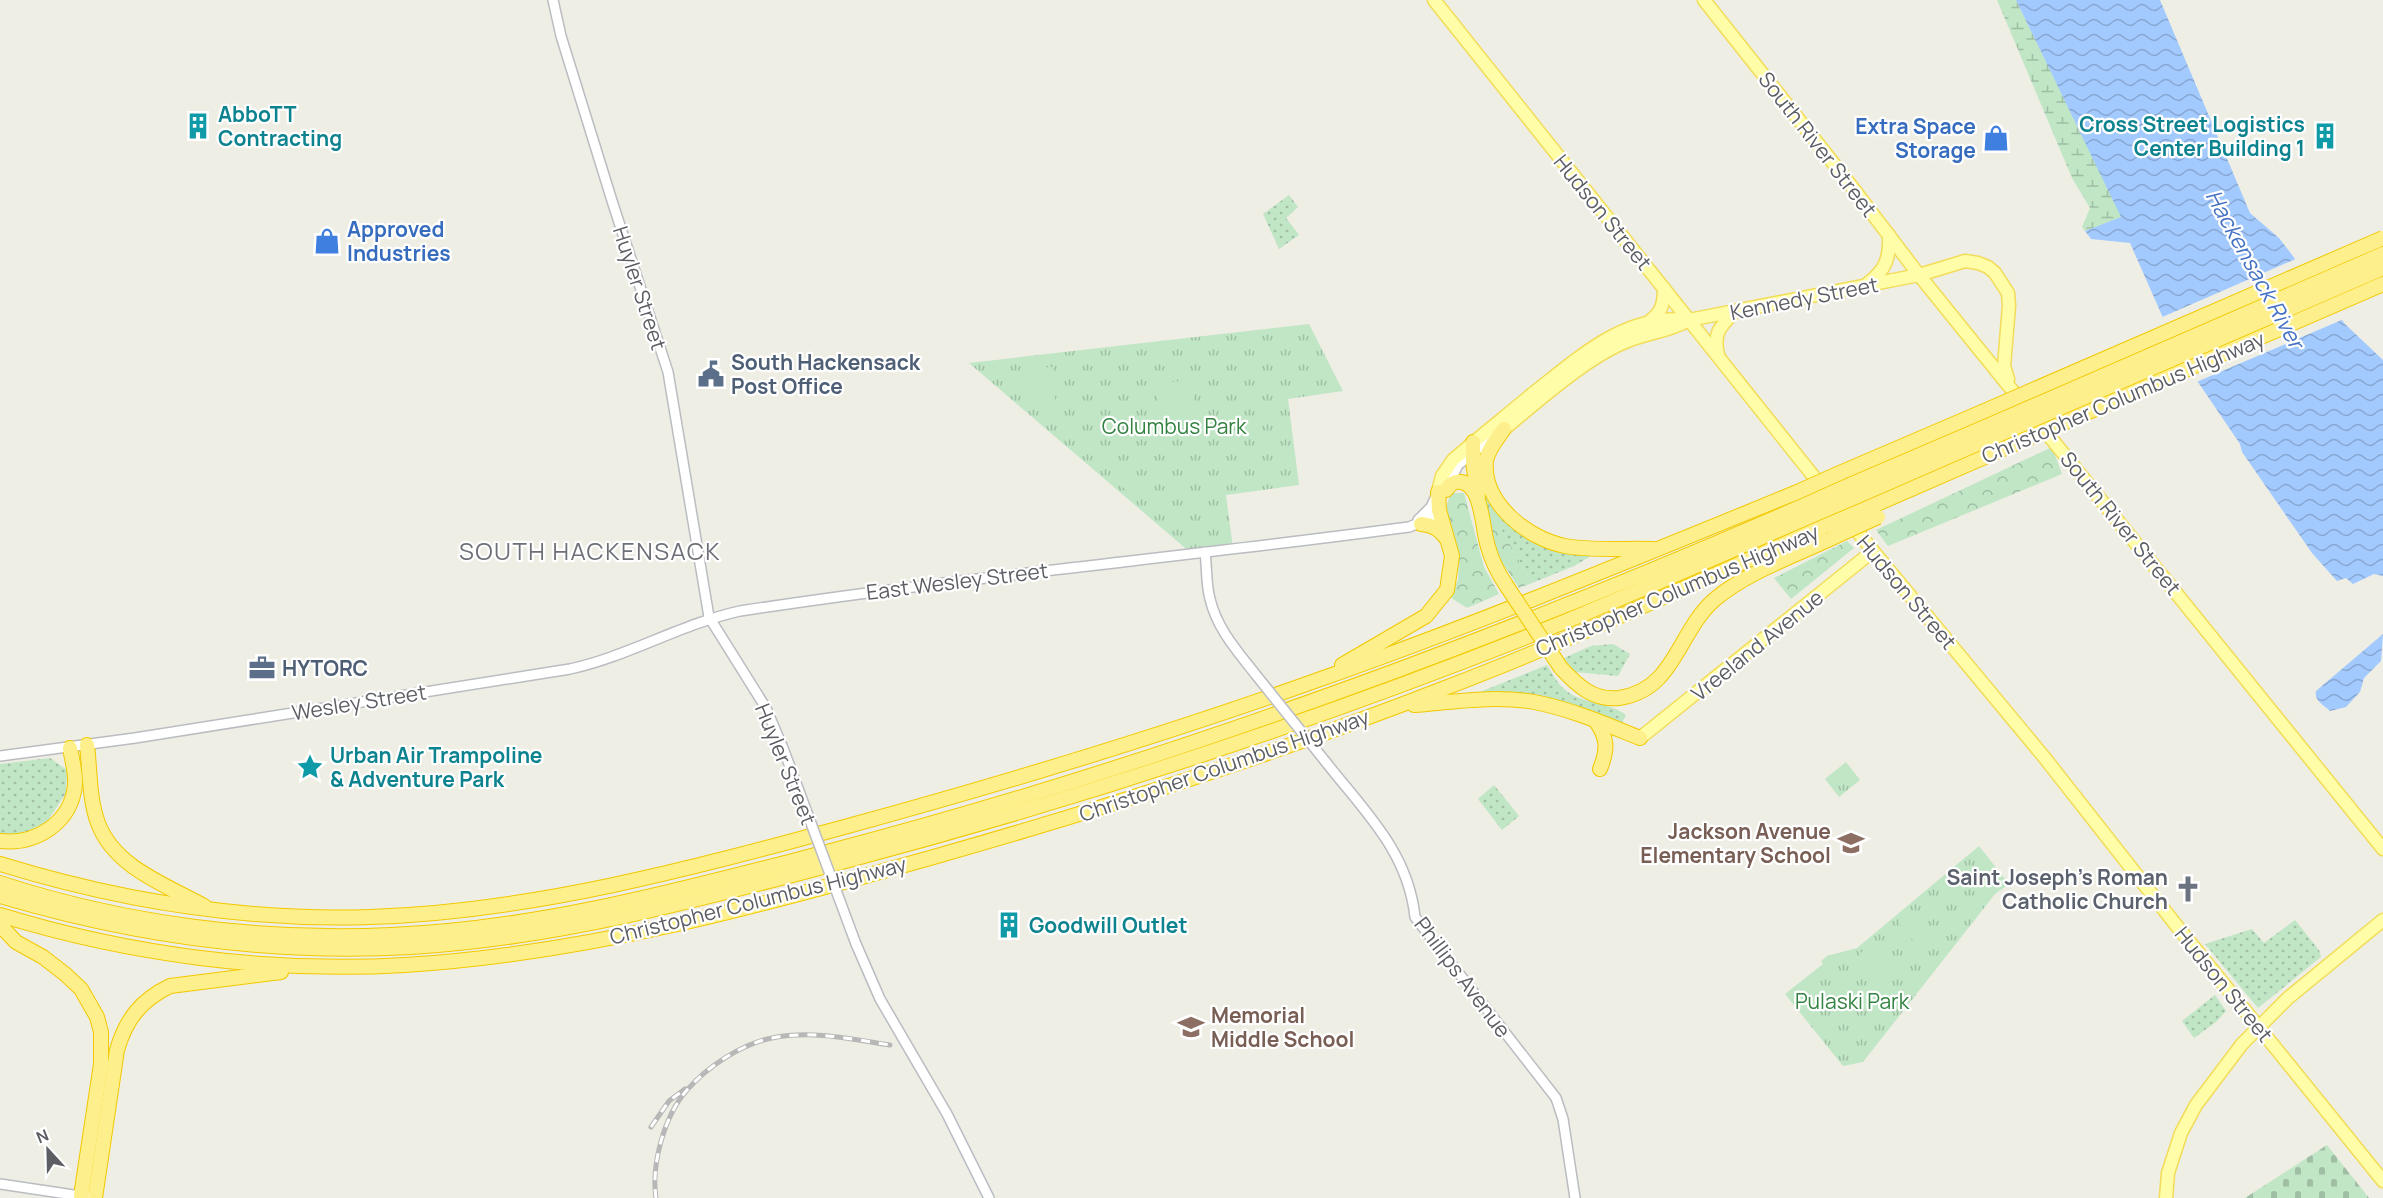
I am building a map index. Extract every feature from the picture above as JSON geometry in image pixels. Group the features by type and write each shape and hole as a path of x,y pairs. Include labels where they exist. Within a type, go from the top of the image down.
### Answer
{"highway":[{"name":"Christopher Columbus Highway","path":"0,864 114,894 211,910 305,917 411,915 496,906 591,888 793,840 952,797 1162,733 1312,682 1494,615 1795,493 2383,238"},
{"name":"Christopher Columbus Highway","path":"0,896 90,921 219,943 283,948 359,949 445,945 584,924 887,850 1194,758 1375,694 1566,621 1809,510 1996,429 2383,255"},
{"name":"Christopher Columbus Highway","path":"1996,429 2383,268"},
{"name":"Christopher Columbus Highway","path":"0,915 109,943 167,954 255,963 330,967 432,963 535,951 629,933 780,898 941,855 1097,809 1278,750 1400,706 1827,533 1874,512 1911,489 2383,284"},
{"path":"1503,429 1486,460 1488,479 1502,507 1524,529 1547,541 1564,546 1658,549"},
{"path":"1473,447 1479,506 1488,549 1506,585 1561,668 1577,685 1592,694 1614,699 1635,696 1655,684 1699,616 1714,601 1748,577 1827,533"},
{"path":"1312,682 1426,616 1447,590 1451,566 1449,542 1439,510 1442,491 1454,482 1466,483 1473,489 1479,506"},
{"name":"Christopher Columbus Highway","path":"0,883 72,903 156,921 231,931 295,935 360,936 435,932 509,924 583,910 730,877 850,846 1021,798 1190,745 1449,653 1809,510"},
{"path":"1415,525 1431,525 1440,530 1449,542"},
{"path":"1400,706 1479,700 1520,701 1558,708 1640,738"},
{"path":"1595,720 1603,731 1607,744 1600,769"},
{"path":"87,745 96,813 104,835 113,848 141,872 211,910"},
{"path":"0,841 28,840 55,825 66,812 73,798 75,783 70,748"},
{"path":"0,925 16,942 43,957 81,989 97,1017 101,1032 101,1064 88,1197"},
{"path":"88,1197 117,1050 122,1032 140,1005 155,993 170,986 188,982 330,967"}],"main road":[{"name":"Hudson Street","path":"1434,0 1873,551 2044,757 2383,1181"},
{"name":"South River Street","path":"1704,0 1919,275 2383,849"},
{"path":"1863,286 1878,276 1886,265 1889,235"},
{"name":"Kennedy Street","path":"1689,320 1919,275 1965,261 1988,267 1995,273 2008,293 2004,366 2011,386"},
{"path":"1649,322 1659,314 1664,300 1664,288"},
{"path":"1718,357 1715,342 1720,327 1736,311"},
{"path":"1442,491 1442,476 1453,460 1473,447 1583,354 1603,340 1649,322 1670,318 1689,320"},
{"path":"1503,429 1543,397 1608,351 1628,341 1676,328 1689,320"},
{"name":"Vreeland Avenue","path":"1640,738 1873,551"},
{"path":"2166,1198 2174,1152 2191,1113 2242,1044 2288,998 2383,920"}],"street":[{"name":"Huyler Street","path":"553,0 561,36 668,372 709,617 766,708 856,944 880,999 946,1114 989,1198"},
{"path":"1473,447 1503,429"},
{"path":"1415,525 1442,491"},
{"path":"1415,525 1431,519 1439,510"},
{"name":"East Wesley Street","path":"709,617 977,577 1205,552 1415,525"},
{"name":"Phillips Avenue","path":"1205,552 1209,598 1214,614 1234,648 1396,853 1409,884 1415,917 1556,1098 1563,1119 1575,1198"},
{"name":"Wesley Street","path":"0,756 70,748 570,669 610,659 709,617"},
{"path":"0,1184 88,1197"}],"green space":[{"path":"1997,0 2016,0 2122,217 2085,231 2082,227 2090,208 2072,178"},
{"path":"1289,195 1298,207 1286,218 1299,235 1279,249 1263,214"},
{"name":"Columbus Park","path":"1309,324 1343,391 1288,399 1299,485 1226,495 1233,548 1191,553 969,363"},
{"path":"1052,367 1056,407 1026,410 1022,370"},
{"path":"1183,381 1190,384 1194,394 1194,404 1183,416 1161,417 1158,414 1156,383"},
{"path":"2052,447 2062,474 1888,546 1876,530"},
{"path":"1123,469 1148,490 1139,501 1114,480"},
{"path":"1483,486 1505,520 1500,527 1532,583 1519,588 1496,553"},
{"path":"1451,493 1464,493 1484,567 1499,594 1467,608 1450,597 1458,580 1459,552 1446,507"},
{"path":"1505,520 1542,547 1596,553 1574,566 1532,583 1500,527"},
{"path":"1847,541 1854,548 1791,599 1774,578"},
{"path":"1613,644 1630,654 1618,676 1575,672 1564,658 1591,646"},
{"path":"1547,665 1559,684 1571,694 1611,707 1626,715 1621,725 1512,693 1480,692"},
{"path":"50,758 67,770 66,793 47,822 19,835 0,834 0,764"},
{"path":"1846,762 1860,780 1839,797 1825,779"},
{"path":"1494,785 1519,816 1502,830 1478,799"},
{"name":"Pulaski Park","path":"1979,846 2009,884 1995,894 1863,1062 1843,1066 1785,994 1823,964 1821,961 1827,956 1857,948"},
{"path":"1914,909 1939,940 1923,953 1898,922"},
{"path":"2295,920 2319,950 2321,957 2258,1008 2205,944 2252,929 2264,943"},
{"path":"1875,941 1900,972 1884,984 1859,954"},
{"path":"2215,995 2226,1011 2216,1022 2194,1038 2182,1021"},
{"path":"2327,1145 2369,1198 2245,1198"}],"water":[{"name":"Hackensack River","path":"2016,0 2160,0 2250,213 2279,238 2345,324 2383,360 2383,576 2374,574 2353,584 2346,578 2337,581 2312,553 2242,452 2240,444 2179,354 2130,243 2091,239 2085,231 2121,217"},
{"path":"2383,634 2381,661 2364,678 2360,692 2346,707 2330,711 2318,700 2316,691"}],"pier":[{"path":"2298,258 2344,319 2194,383 2176,355 2160,318"}],"railway":[{"path":"656,1198 658,1156 672,1113 695,1081 725,1058 748,1045 787,1036 831,1036 890,1045"},
{"path":"651,1127 669,1101 685,1089"}],"place":[{"name":"AbboTT Contracting","path":"198,126"},
{"name":"Cross Street Logistics Center Building 1","path":"2325,136"},
{"name":"Extra Space Storage","path":"1996,138"},
{"name":"Approved Industries","path":"327,241"},
{"name":"South Hackensack Post Office","path":"711,374"},
{"name":"HYTORC","path":"262,668"},
{"name":"Urban Air Trampoline & Adventure Park","path":"310,767"},
{"name":"Jackson Avenue Elementary School","path":"1851,843"},
{"name":"Saint Joseph's Roman Catholic Church","path":"2188,889"},
{"name":"Goodwill Outlet","path":"1009,925"},
{"name":"Memorial Middle School","path":"1191,1027"}],"district":[{"name":"SOUTH HACKENSACK","path":"590,550"}]}
